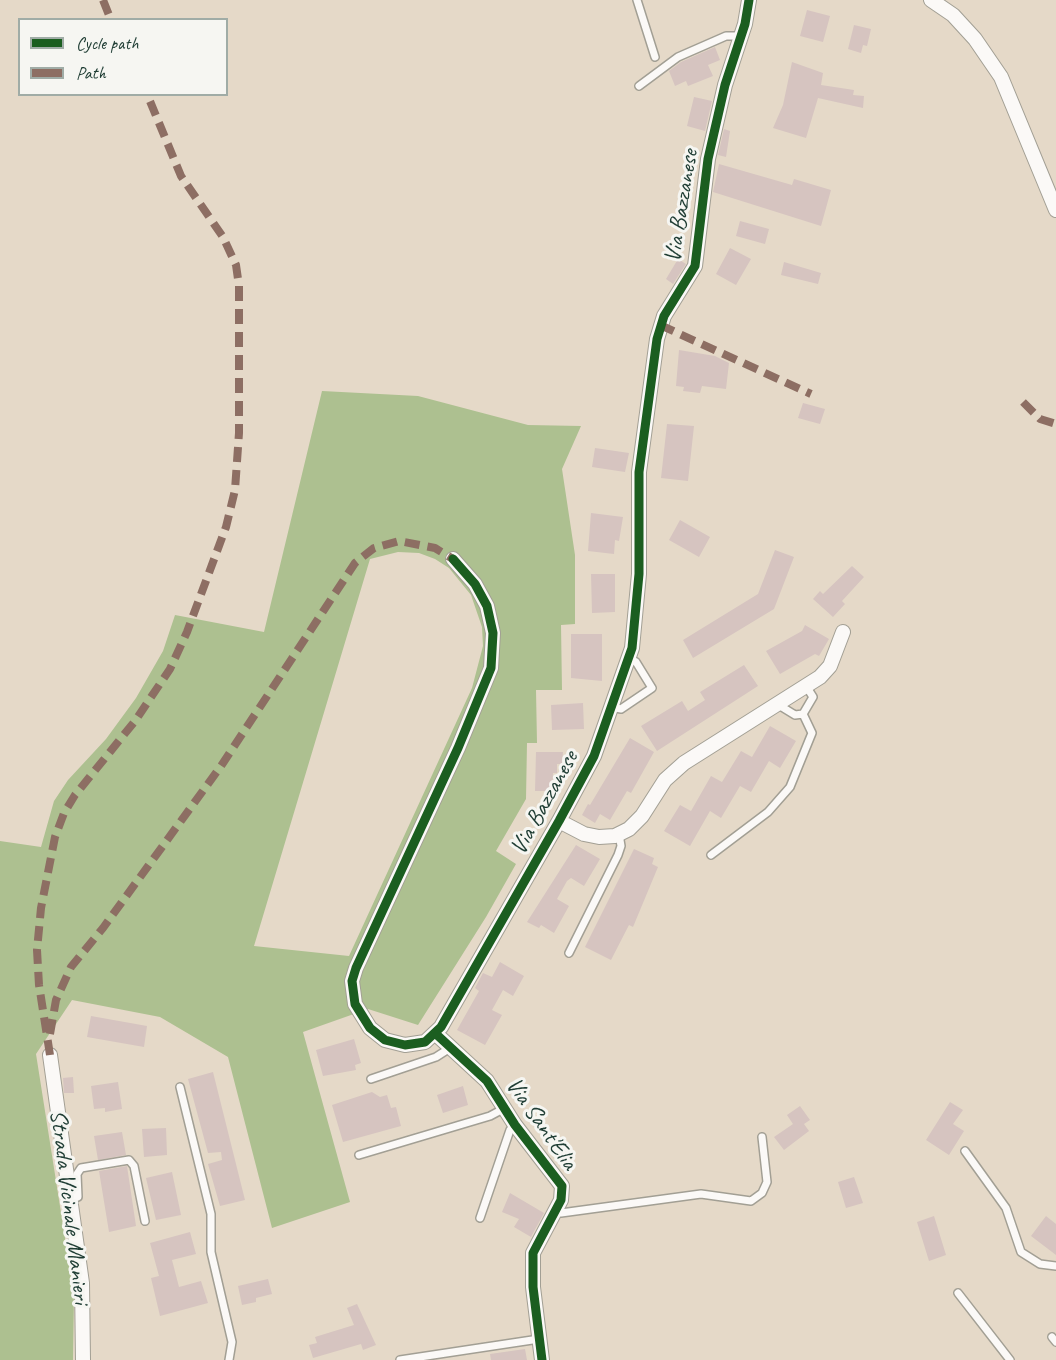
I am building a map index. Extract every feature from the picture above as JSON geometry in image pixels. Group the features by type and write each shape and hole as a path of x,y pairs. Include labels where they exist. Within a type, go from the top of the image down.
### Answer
{"street":[{"name":"Via Bazzanese","path":"436,1034 594,756 628,658 635,632 639,591 639,472 657,336 664,316 695,266 708,159 724,85 741,36 749,0"},
{"path":"931,0 953,15 975,39 1001,77 1056,210"},
{"path":"436,1034 422,1043 410,1046 381,1038 358,1012 352,986 356,968 443,783 492,664 493,633 487,606 475,584 453,559"},
{"path":"559,821 594,837 619,834 636,823 665,780 678,768 820,677 830,666 843,632"},
{"name":"Via Sant'Elia","path":"436,1034 484,1078 515,1125 562,1186 563,1195 533,1253 532,1283 542,1360"},
{"name":"Strada Vicinale Manieri","path":"50,1055 82,1283 83,1360"}],"lane":[{"path":"637,0 655,57"},
{"path":"639,86 678,57 726,36 741,36"},
{"path":"611,707 621,709 652,688 636,663 628,658"},
{"path":"803,714 813,696 806,686"},
{"path":"777,704 795,715 803,714"},
{"path":"711,855 768,812 789,787 812,733 803,714"},
{"path":"569,952 617,858 621,846 619,834"},
{"path":"371,1079 438,1056 450,1048"},
{"path":"180,1088 211,1214 211,1252 232,1342 229,1360"},
{"path":"359,1155 490,1116 505,1108"},
{"path":"480,1218 510,1130 515,1125"},
{"path":"555,1211 570,1212 702,1194 743,1202 753,1201 764,1190 768,1179 762,1137"},
{"path":"965,1151 1006,1208 1021,1252 1040,1264 1056,1266"},
{"path":"69,1200 79,1196 77,1174 81,1168 129,1160 134,1166 145,1221"},
{"path":"958,1293 1010,1360"},
{"path":"400,1360 539,1339"}],"green space":[{"path":"322,391 418,396 528,425 581,426 562,469 575,555 575,624 561,625 562,690 536,690 537,743 527,743 526,799 496,851 516,864 486,917 418,1025 368,1009 303,1032 350,1202 272,1228 228,1057 160,1017 72,1000 36,1054 74,1295 73,1360 0,1360 0,841 41,847 54,801 68,780 106,739 136,698 163,651 175,615 264,632","holes":["398,552 419,553 449,568 471,595 482,627 483,646 472,688 349,956 254,946 370,559"]}],"building":[{"path":"807,10 830,16 823,42 800,36"},
{"path":"854,25 871,29 867,46 863,45 861,53 848,49"},
{"path":"715,47 720,60 708,65 713,76 688,86 686,81 675,86 669,71 681,62"},
{"path":"792,62 823,73 821,85 854,90 853,95 864,96 863,108 818,98 806,138 773,128 783,105"},
{"path":"694,97 712,101 705,131 687,126"},
{"path":"724,129 730,131 726,157 718,155"},
{"path":"719,164 792,185 794,179 831,190 821,226 713,192"},
{"path":"740,221 769,229 765,244 736,236"},
{"path":"730,248 751,259 736,285 716,274"},
{"path":"678,259 686,264 673,284 666,279"},
{"path":"784,262 821,273 818,284 781,275"},
{"path":"679,350 715,356 729,363 726,389 702,386 700,393 683,391 684,387 676,386"},
{"path":"803,403 825,409 820,424 798,418"},
{"path":"667,424 694,426 688,481 661,478"},
{"path":"595,448 629,453 625,472 592,467"},
{"path":"591,513 623,517 619,541 615,540 614,554 588,551"},
{"path":"680,520 710,537 699,557 669,540"},
{"path":"775,550 794,557 774,609 693,658 683,640 758,594"},
{"path":"852,566 864,577 842,601 845,604 833,617 813,599 820,591 823,594"},
{"path":"591,574 615,574 615,612 592,613"},
{"path":"805,625 829,639 819,656 815,654 780,674 766,651 802,631"},
{"path":"571,634 602,634 602,681 571,678"},
{"path":"744,665 758,686 657,751 641,726 682,701 688,711 705,700 700,692"},
{"path":"583,703 584,729 552,730 551,705"},
{"path":"770,726 796,741 780,768 769,761 751,792 740,786 721,818 710,811 690,846 664,831 680,805 691,811 711,776 722,782 741,751 752,757"},
{"path":"630,738 654,752 631,793 627,791 610,820 600,814 595,823 582,815"},
{"path":"536,752 563,752 562,764 557,764 557,773 553,773 552,791 535,791"},
{"path":"576,845 600,859 584,886 571,878 567,881 557,899 569,906 554,933 541,925 539,928 527,922"},
{"path":"634,849 654,858 652,864 658,867 633,927 629,925 611,960 585,947"},
{"path":"500,962 524,976 513,996 503,990 492,1010 502,1015 485,1045 457,1030 479,991 475,988 483,973 492,977"},
{"path":"91,1016 147,1026 144,1047 87,1037"},
{"path":"354,1039 361,1063 355,1065 356,1070 323,1076 316,1050"},
{"path":"213,1072 245,1200 220,1206 208,1164 222,1160 221,1152 208,1153 188,1079"},
{"path":"73,1077 74,1093 64,1093 63,1078"},
{"path":"118,1082 122,1109 105,1112 105,1108 94,1109 91,1086"},
{"path":"463,1086 468,1105 443,1113 437,1095"},
{"path":"372,1092 380,1097 387,1095 391,1108 396,1107 401,1126 343,1142 332,1105"},
{"path":"950,1102 963,1110 953,1124 964,1131 949,1155 926,1140"},
{"path":"800,1106 810,1120 804,1124 809,1131 784,1150 774,1137 793,1124 787,1115"},
{"path":"166,1128 167,1155 144,1157 142,1129"},
{"path":"122,1132 126,1155 98,1160 94,1136"},
{"path":"127,1166 136,1226 109,1232 99,1171"},
{"path":"172,1172 181,1215 156,1220 146,1178"},
{"path":"854,1177 863,1203 846,1208 838,1182"},
{"path":"510,1193 544,1213 531,1237 514,1227 519,1219 502,1212"},
{"path":"934,1216 946,1255 929,1261 917,1222"},
{"path":"1046,1216 1056,1224 1056,1255 1031,1236"},
{"path":"190,1232 196,1254 172,1260 179,1287 201,1281 208,1303 160,1316 151,1278 159,1276 150,1243"},
{"path":"268,1279 272,1294 256,1298 256,1302 242,1305 238,1286"},
{"path":"357,1304 376,1345 363,1350 361,1344 313,1358 309,1345 317,1343 315,1337 354,1325 347,1308"},
{"path":"525,1349 527,1360 491,1360 490,1354"}],"marked path":[{"path":"103,0 110,18"},
{"path":"50,1055 39,985 37,950 41,908 55,837 64,813 75,795 135,721 170,669 187,632 226,527 235,490 239,433 239,286 236,265 223,237 181,176 148,96"},
{"path":"660,325 811,394"},
{"path":"1023,402 1040,419 1056,424"},
{"path":"50,1034 56,1000 71,967 103,928 221,766 355,563 374,548 399,541 435,548 453,559"}],"cycle path":[{"path":"453,559 475,584 487,606 493,633 491,668 458,748 352,981 355,1004 370,1028 385,1040 405,1045 425,1042 441,1027 559,821 594,756 632,648 639,574 639,472 657,339 664,316 695,266 708,159 725,85 745,24 749,0"},
{"path":"436,1034 487,1081 515,1125 562,1186 561,1200 533,1253 533,1287 542,1360"}]}
